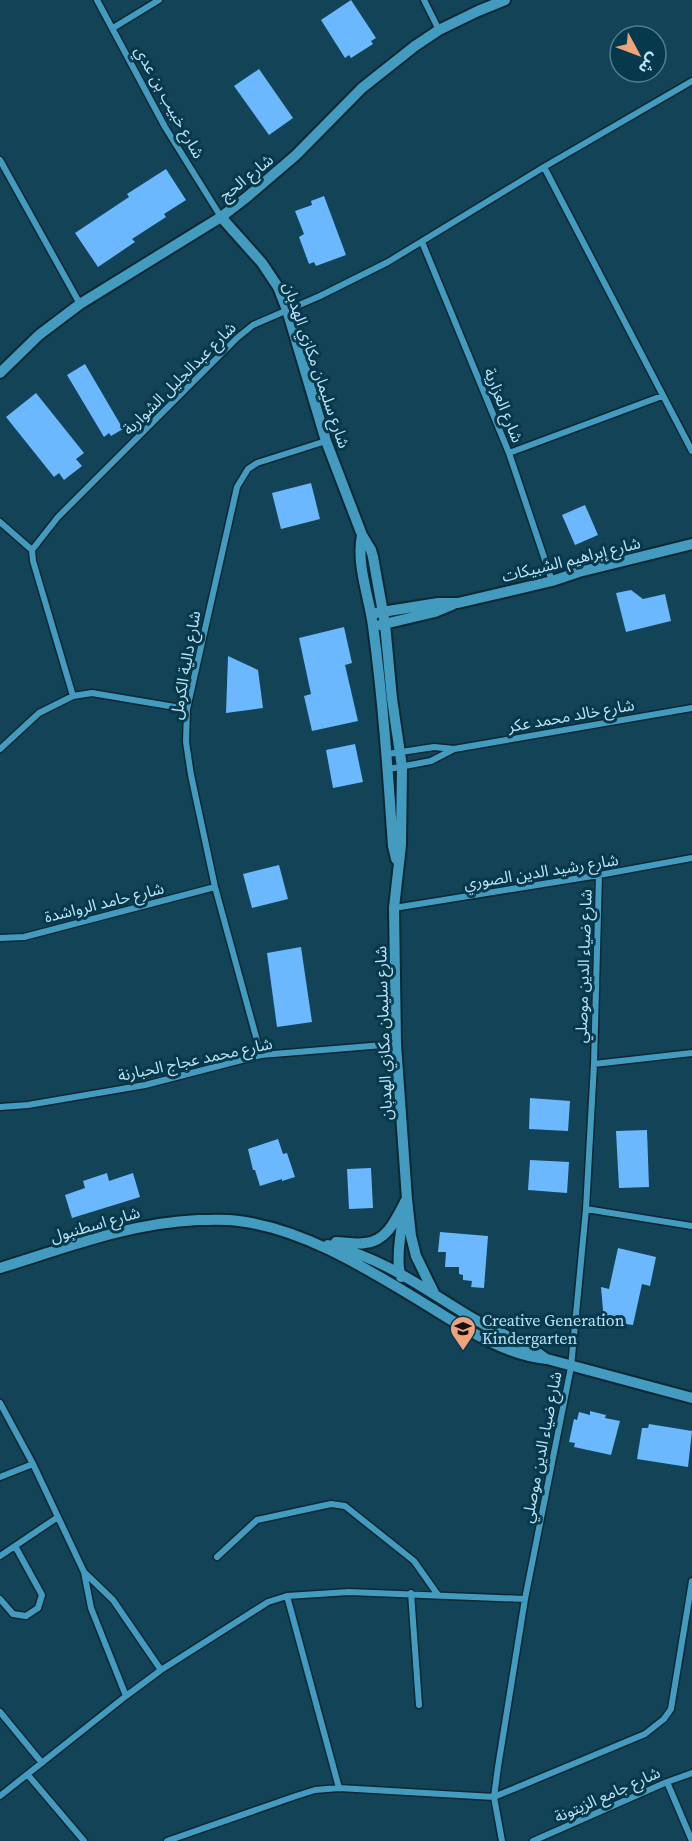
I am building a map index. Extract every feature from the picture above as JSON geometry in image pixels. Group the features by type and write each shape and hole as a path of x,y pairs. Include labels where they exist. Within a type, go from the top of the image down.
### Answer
{"street":[{"name":"شارع خبيب بن عدي","path":"97,0 165,127 221,217"},
{"path":"113,27 159,0"},
{"path":"423,0 439,30"},
{"name":"شارع الحج","path":"0,373 39,335 80,304 221,217 247,197 296,155 362,88 415,46 439,30 478,10 505,0"},
{"name":"شارع عبدالجليل الشواربة","path":"32,550 58,517 252,325 353,280 422,242 544,166 692,81"},
{"path":"0,160 80,304"},
{"path":"544,166 692,452"},
{"name":"شارع سليمان مكازي الهدبان","path":"221,217 262,263 278,287 326,441 362,536 360,560 377,613 385,624 388,754 393,846 398,866"},
{"name":"شارع العزارية","path":"422,242 509,453 552,581"},
{"path":"509,453 662,396"},
{"name":"شارع دالية الكرمل","path":"261,1055 215,887 191,775 186,742 187,709 237,487 241,479 248,469 257,463 326,441"},
{"path":"0,522 32,550 33,561 73,696"},
{"name":"شارع إبراهيم الشبيكات","path":"373,626 435,612 458,603 692,544"},
{"name":"شارع إبراهيم الشبيكات","path":"377,613 438,603 458,603"},
{"name":"شارع سليمان مكازي الهدبان","path":"377,613 373,626 402,767 401,845 394,908 396,1044 407,1199 411,1236 416,1256 434,1293"},
{"path":"0,749 39,713 73,696 92,693 187,709"},
{"name":"شارع خالد محمد عكر","path":"388,754 434,747 454,749 692,708"},
{"name":"شارع خالد محمد عكر","path":"389,769 431,761 454,749"},
{"name":"شارع رشيد الدين الصوري","path":"394,908 692,858"},
{"name":"شارع ضياء الدين موصلي","path":"502,1841 494,1797 525,1599 571,1367 586,1209 594,1064 599,875"},
{"name":"شارع حامد الرواشدة","path":"0,938 24,937 215,887"},
{"name":"شارع محمد عجاج الحبارنة","path":"0,1107 28,1105 145,1085 261,1055 396,1044"},
{"path":"594,1064 692,1053"},
{"path":"306,1240 366,1244 377,1240 391,1229 407,1199"},
{"name":"شارع سليمان مكازي الهدبان","path":"399,1272 400,1243 407,1199"},
{"path":"586,1209 692,1226"},
{"name":"شارع اسطنبول","path":"0,1268 122,1230 180,1221 236,1220 365,1256 399,1272 547,1359"},
{"name":"شارع اسطنبول","path":"306,1240 360,1266 465,1328 522,1355 547,1359 692,1398"},
{"path":"399,1272 412,1296"},
{"path":"0,1403 33,1464 84,1572 91,1608 126,1696"},
{"path":"0,1477 33,1464"},
{"path":"217,1557 257,1520 331,1504 345,1506 414,1561 438,1594"},
{"path":"0,1556 58,1517"},
{"path":"0,1599 13,1614 26,1616 38,1608 42,1595 15,1546"},
{"path":"84,1572 113,1600 161,1670"},
{"path":"167,1841 315,1790 339,1788 494,1797 645,1734 664,1719 671,1709 692,1581"},
{"path":"0,1796 161,1670 268,1602 287,1596 349,1592 525,1599"},
{"path":"411,1593 419,1705"},
{"path":"287,1596 339,1788"},
{"path":"0,1712 42,1763"},
{"name":"شارع جامع الزيتونة","path":"533,1841 692,1773"},
{"path":"28,1775 84,1841"},
{"path":"668,1782 692,1841"}],"building":[{"path":"351,0 376,38 371,41 373,44 351,58 349,55 345,58 321,20"},
{"path":"259,69 293,118 269,135 234,86"},
{"path":"166,169 186,200 164,214 166,217 132,239 135,242 98,267 75,233 129,197 127,194"},
{"path":"324,196 346,255 316,266 314,262 309,264 299,237 304,234 295,211 312,205 311,201"},
{"path":"85,364 123,429 111,436 109,433 104,437 67,375"},
{"path":"36,393 84,453 76,459 82,466 64,480 59,473 54,477 6,417"},
{"path":"311,483 320,519 281,529 272,493"},
{"path":"585,505 598,535 575,545 562,515"},
{"path":"631,590 643,599 665,594 671,621 626,632 616,593"},
{"path":"344,627 352,663 345,665 358,721 312,731 304,696 311,694 299,638"},
{"path":"228,656 258,670 263,708 226,713"},
{"path":"355,744 363,782 333,788 326,750"},
{"path":"279,865 288,899 252,908 243,874"},
{"path":"301,947 312,1022 277,1027 267,953"},
{"path":"530,1098 570,1101 568,1131 529,1129"},
{"path":"647,1130 649,1187 619,1188 616,1131"},
{"path":"278,1139 283,1154 287,1153 295,1177 260,1186 248,1149"},
{"path":"530,1160 569,1162 567,1193 528,1190"},
{"path":"371,1168 373,1208 349,1209 347,1169"},
{"path":"107,1173 109,1181 133,1173 140,1197 72,1218 65,1195 85,1188 83,1181"},
{"path":"440,1232 488,1236 484,1288 471,1287 472,1281 463,1280 463,1275 459,1274 459,1267 445,1267 446,1252 438,1252"},
{"path":"618,1248 656,1257 650,1286 642,1284 633,1325 604,1321 601,1287 609,1289"},
{"path":"590,1411 606,1415 605,1418 620,1421 611,1455 574,1447 575,1443 569,1442 574,1419 577,1420 579,1412 590,1415"},
{"path":"649,1424 692,1431 688,1467 637,1459 642,1428 648,1428"}],"place":[{"name":"Creative Generation Kindergarten","path":"463,1352"}]}
